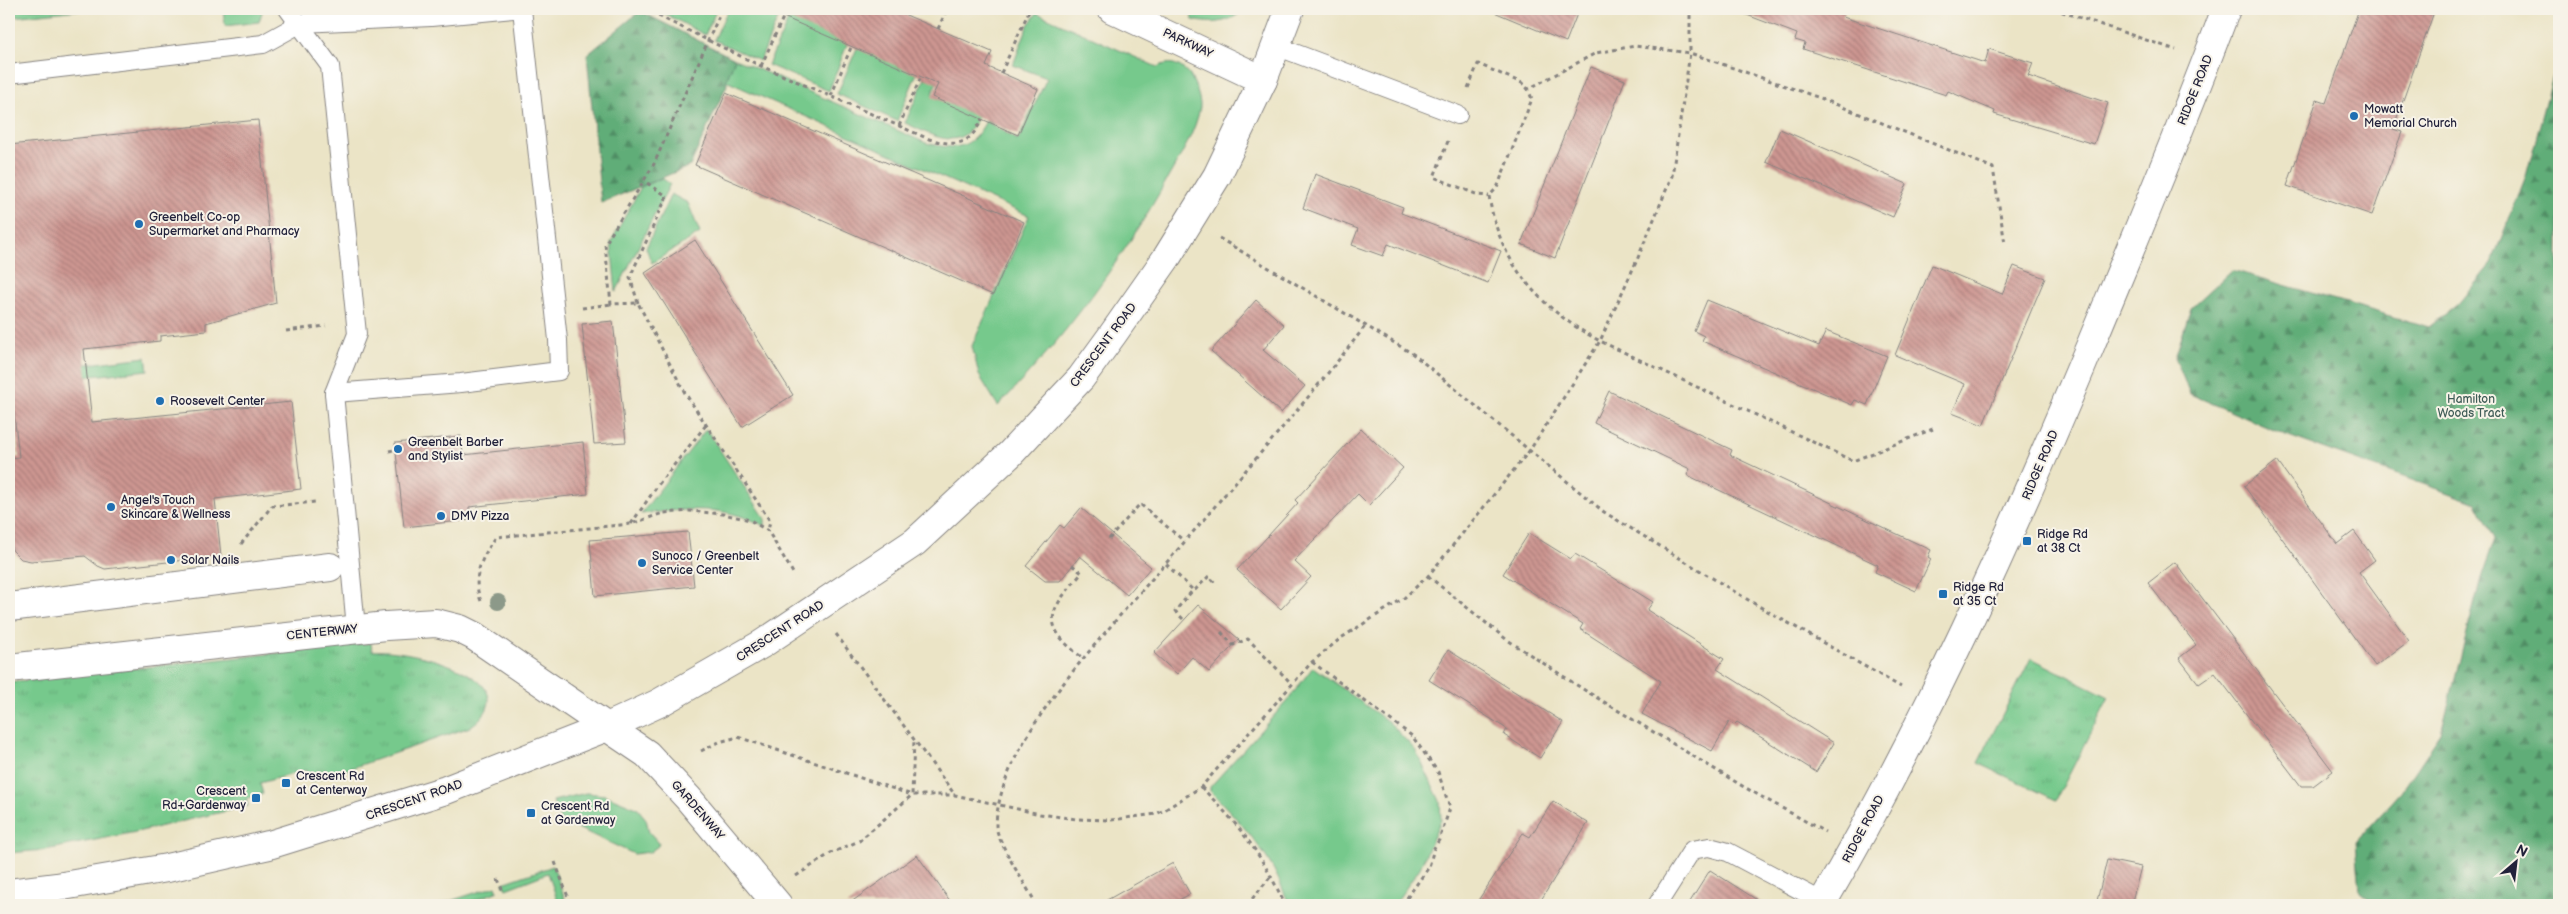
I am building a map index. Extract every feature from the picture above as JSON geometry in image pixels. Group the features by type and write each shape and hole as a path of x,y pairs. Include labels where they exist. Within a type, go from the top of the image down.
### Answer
{"street":[{"name":"PARKWAY","path":"1112,9 1263,80"},
{"name":"CRESCENT ROAD","path":"9,893 57,888 167,868 269,845 446,790 607,727 659,703 739,658 915,542 1010,454 1081,378 1167,257 1217,176 1263,80 1290,9"},
{"name":"RIDGE ROAD","path":"1822,904 1854,848 1930,703 2036,475 2207,60 2226,9"},
{"path":"9,607 330,567"},
{"name":"CENTERWAY","path":"9,668 356,628 436,623 460,629 607,727"},
{"name":"GARDENWAY","path":"607,727 647,754 688,798 778,905"}],"lane":[{"path":"288,9 301,23 330,66 357,334 334,393 356,628"},
{"path":"9,74 264,44 301,23 431,17 513,9"},
{"path":"334,393 462,383 559,371 558,340 522,9"},
{"path":"1276,46 1458,115"},
{"path":"1657,905 1692,850 1709,847 1728,852 1822,904"}],"path":[{"path":"644,9 761,66 929,139 951,144 962,142 975,134 982,119"},
{"path":"611,304 604,244 654,164 722,9"},
{"path":"761,66 787,9"},
{"path":"938,29 948,9"},
{"path":"1001,73 1030,9"},
{"path":"700,751 719,742 738,737 912,796 955,795 1040,814 1111,820 1156,814 1201,787 1291,683 1312,662 1340,638 1404,598 1428,576 1530,450 1600,341 1637,260 1672,176 1690,53 1690,9"},
{"path":"2054,9 2207,60"},
{"path":"831,96 852,45"},
{"path":"1933,429 1853,461 1600,341 1572,326 1548,307 1527,284 1511,260 1496,229 1489,196 1496,188 1532,99 1528,88 1596,53 1635,46 1690,53 1822,99 1993,168 2005,244"},
{"path":"899,126 921,77"},
{"path":"644,181 667,196 630,277 638,303 668,364 770,521 768,531"},
{"path":"1189,221 1366,324 1413,354 1604,512 1755,604 1930,703"},
{"path":"580,308 638,303"},
{"path":"1037,905 1006,851 996,828 999,804 1013,767 1034,724 1084,659 1321,383 1366,324"},
{"path":"286,331 326,326"},
{"path":"631,524 658,485 706,425"},
{"path":"389,451 398,449"},
{"path":"211,582 272,506 318,502"},
{"path":"1110,539 1140,504 1184,541"},
{"path":"477,604 484,608 475,583 477,573 487,550 496,537 631,524 662,513 723,514 750,520 768,531 793,573"},
{"path":"1166,564 1193,590"},
{"path":"1072,565 1082,573 1054,608 1053,627 1084,659"},
{"path":"1182,619 1175,611 1193,590 1209,576 1216,584"},
{"path":"1428,576 1506,639 1586,691 1744,787 1854,848"},
{"path":"832,627 955,795"},
{"path":"1221,632 1233,645 1248,639 1291,683"},
{"path":"1312,662 1412,736 1438,772 1450,808 1439,840 1434,848 1429,867 1402,905"},
{"path":"794,878 831,853 859,841 912,796 914,740"},
{"path":"1201,787 1244,832 1272,875 1285,905"},
{"path":"555,862 571,905"},
{"path":"1247,905 1272,875"},
{"path":"498,879 503,892"}],"green space":[{"path":"11,9 89,9 12,17"},
{"path":"223,9 263,9 259,22 225,26"},
{"path":"656,9 717,9 705,35"},
{"path":"728,9 782,9 760,61 714,40"},
{"path":"793,9 805,9 800,21 848,42 829,91 768,65"},
{"path":"1189,9 1245,9 1227,20 1207,22 1193,20"},
{"path":"640,11 735,59 726,81 727,85 690,166 601,203 587,55"},
{"path":"1037,13 1157,67 1173,64 1180,67 1192,78 1198,94 1200,107 1192,134 1183,151 1151,207 1112,267 1047,353 998,406 979,375 972,346 1029,216 726,81 735,59 926,143 946,147 962,146 975,138 986,121 1018,140 1047,78 1013,65 1028,25"},
{"path":"857,48 917,73 897,121 837,94"},
{"name":"Hamilton Woods Tract","path":"2559,54 2559,905 2377,905 2360,892 2356,842 2402,791 2441,733 2481,578 2495,538 2476,503 2283,434 2190,394 2175,358 2191,308 2232,270 2429,327 2458,304 2491,264 2526,176"},
{"path":"926,76 937,81 932,94 978,116 964,135 955,139 946,139 905,123"},
{"path":"662,178 670,184 616,292 611,242 641,187"},
{"path":"671,194 688,203 700,233 652,263 646,248"},
{"path":"146,357 148,370 15,384 14,373"},
{"path":"706,429 765,518 765,526 734,514 719,511 689,510 641,514"},
{"path":"371,643 372,651 412,654 460,670 478,681 488,694 487,710 470,727 320,779 310,782 306,770 260,783 263,794 246,799 248,806 141,831 45,850 9,853 9,682"},
{"path":"2031,658 2109,697 2056,800 1978,763"},
{"path":"1313,667 1390,723 1416,751 1440,801 1441,820 1420,868 1394,905 1290,905 1274,870 1253,838 1210,791 1210,787 1287,701"},
{"path":"586,793 605,795 637,808 646,819 649,832 659,843 658,846 650,852 634,854 560,820 553,801"},
{"path":"553,866 567,905 559,905 548,873 506,889 503,883"},
{"path":"496,886 498,891 464,905 438,905"}],"building":[{"path":"765,9 892,9 992,52 986,66 1038,89 1018,135 932,97 938,84"},
{"path":"1487,9 1579,9 1566,42"},
{"path":"1740,9 1845,9 1843,17 1985,63 1989,49 2033,63 2028,76 2108,103 2094,144 1994,114 1995,111 1948,91 1946,95 1803,49 1805,43 1795,40 1797,34 1739,12"},
{"name":"Mowatt Memorial Church","path":"2359,9 2435,9 2393,129 2402,132 2372,215 2287,186 2317,100 2326,103"},
{"path":"1591,67 1625,80 1555,258 1521,244"},
{"path":"726,93 1024,222 993,295 695,165"},
{"path":"258,120 276,303 206,323 206,331 160,336 160,341 84,349 92,422 291,402 301,489 215,499 221,556 105,569 85,556 31,561 21,559 9,544 9,458 19,457 9,371 9,145"},
{"path":"1780,129 1907,184 1893,217 1766,162"},
{"path":"1315,174 1403,207 1401,213 1501,251 1488,283 1388,244 1383,256 1352,245 1358,229 1303,208"},
{"path":"695,240 793,395 742,427 645,273"},
{"path":"1932,265 2002,294 2014,266 2045,278 1983,425 1952,413 1965,384 1895,355"},
{"path":"1256,300 1284,325 1263,350 1305,386 1281,413 1211,351"},
{"path":"1707,300 1819,346 1826,331 1887,356 1867,405 1855,400 1852,405 1702,341 1704,336 1694,331"},
{"path":"613,321 626,442 594,444 582,324"},
{"path":"1609,391 1732,450 1730,455 1931,550 1928,557 1931,559 1916,591 1875,572 1878,565 1687,475 1690,469 1594,423"},
{"path":"1361,429 1403,468 1369,505 1358,494 1294,561 1311,577 1281,609 1237,570 1298,503 1295,500"},
{"path":"461,436 463,455 583,442 588,494 469,507 470,520 404,527 395,443"},
{"path":"2277,461 2337,544 2354,531 2375,560 2359,572 2409,641 2375,666 2244,486"},
{"path":"1081,508 1151,567 1127,595 1080,556 1060,581 1045,581 1026,566 1060,525 1064,528"},
{"name":"Sunoco / Greenbelt Service Center","path":"688,532 694,586 595,596 590,540"},
{"path":"1529,533 1571,559 1575,554 1653,602 1647,610 1724,659 1717,669 1834,743 1816,772 1737,722 1734,725 1729,722 1712,751 1642,714 1661,681 1580,629 1583,624 1503,574"},
{"path":"2175,562 2333,771 2313,786 2301,786 2215,673 2199,684 2179,658 2196,645 2148,583"},
{"path":"1198,605 1239,639 1209,672 1192,657 1177,674 1154,653"},
{"path":"1448,650 1563,722 1540,758 1504,735 1507,729 1429,680"},
{"path":"1553,801 1588,823 1538,905 1475,905 1523,833 1530,837"},
{"path":"917,855 953,905 847,905"},
{"path":"2107,860 2141,867 2131,905 2096,905"},
{"path":"1173,863 1190,894 1170,905 1098,905"},
{"path":"1710,870 1765,905 1688,905"}],"place":[{"name":"Mowatt Memorial Church","path":"2354,116"},
{"name":"Greenbelt Co-op Supermarket and Pharmacy","path":"139,224"},
{"name":"Roosevelt Center","path":"160,401"},
{"name":"Greenbelt Barber and Stylist","path":"398,449"},
{"name":"Angel's Touch Skincare & Wellness","path":"111,507"},
{"name":"DMV Pizza","path":"441,516"},
{"name":"Ridge Rd at 38 Ct","path":"2027,541"},
{"name":"Solar Nails","path":"171,560"},
{"name":"Sunoco / Greenbelt Service Center","path":"642,563"},
{"name":"Ridge Rd at 35 Ct","path":"1943,594"},
{"name":"Crescent Rd at Centerway","path":"286,783"},
{"name":"Crescent Rd+Gardenway","path":"256,798"},
{"name":"Crescent Rd at Gardenway","path":"531,813"}]}
